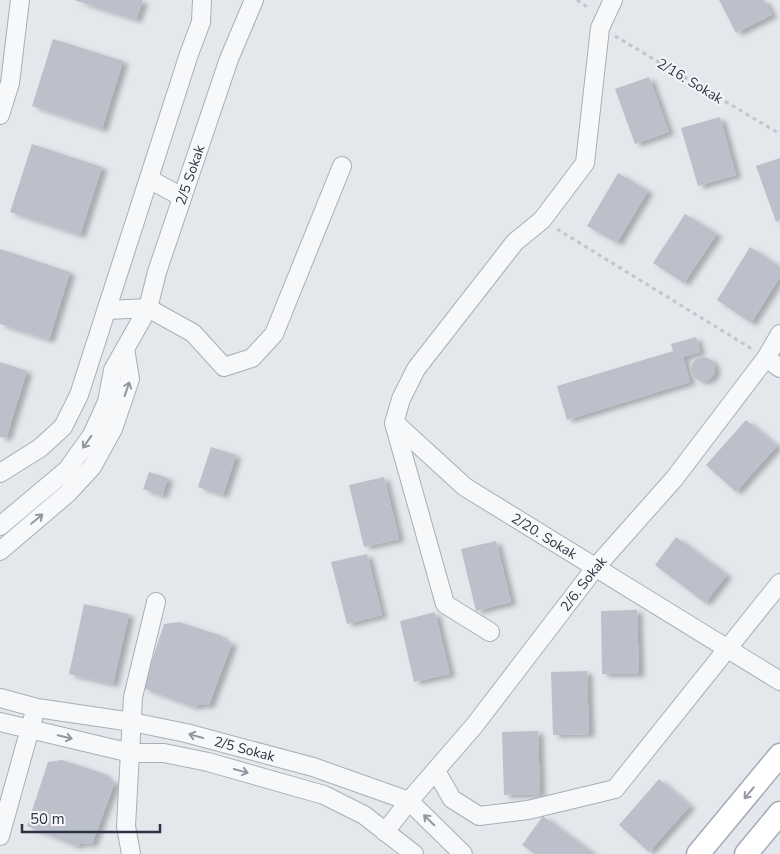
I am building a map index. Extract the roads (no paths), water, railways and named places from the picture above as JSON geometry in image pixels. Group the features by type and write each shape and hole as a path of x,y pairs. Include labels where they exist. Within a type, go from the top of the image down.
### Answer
{"main road":[{"path":"698,854 780,755"},
{"path":"746,854 780,813"}],"street":[{"path":"0,114 10,83 20,0"},
{"path":"0,473 40,448 63,427 79,395 201,22 202,0"},
{"name":"2/5 Sokak","path":"0,526 67,470 92,435 107,402 113,370 148,308 157,272 229,59 254,0"},
{"path":"490,632 445,604 394,423 401,399 416,369 515,242 542,220 585,163 600,28 613,0"},
{"path":"108,310 148,308 193,333 224,367 252,358 274,334 342,166"},
{"path":"149,179 182,197"},
{"name":"2/6. Sokak","path":"385,832 436,771 595,568 674,479 766,358 780,334"},
{"path":"0,551 68,492 92,467 113,429 130,379 125,349"},
{"path":"766,358 780,368"},
{"name":"2/20. Sokak","path":"394,423 465,487 780,681"},
{"path":"436,771 452,799 479,816 528,810 615,789 780,583"},
{"path":"131,854 126,826 133,697 156,602"},
{"name":"2/5 Sokak","path":"0,698 38,708 132,722 186,733 314,767 409,801 464,854"},
{"path":"0,836 29,728 38,708"},
{"name":"2/5 Sokak","path":"0,722 130,753 164,753 208,762 324,795 364,815 414,854"}]}
